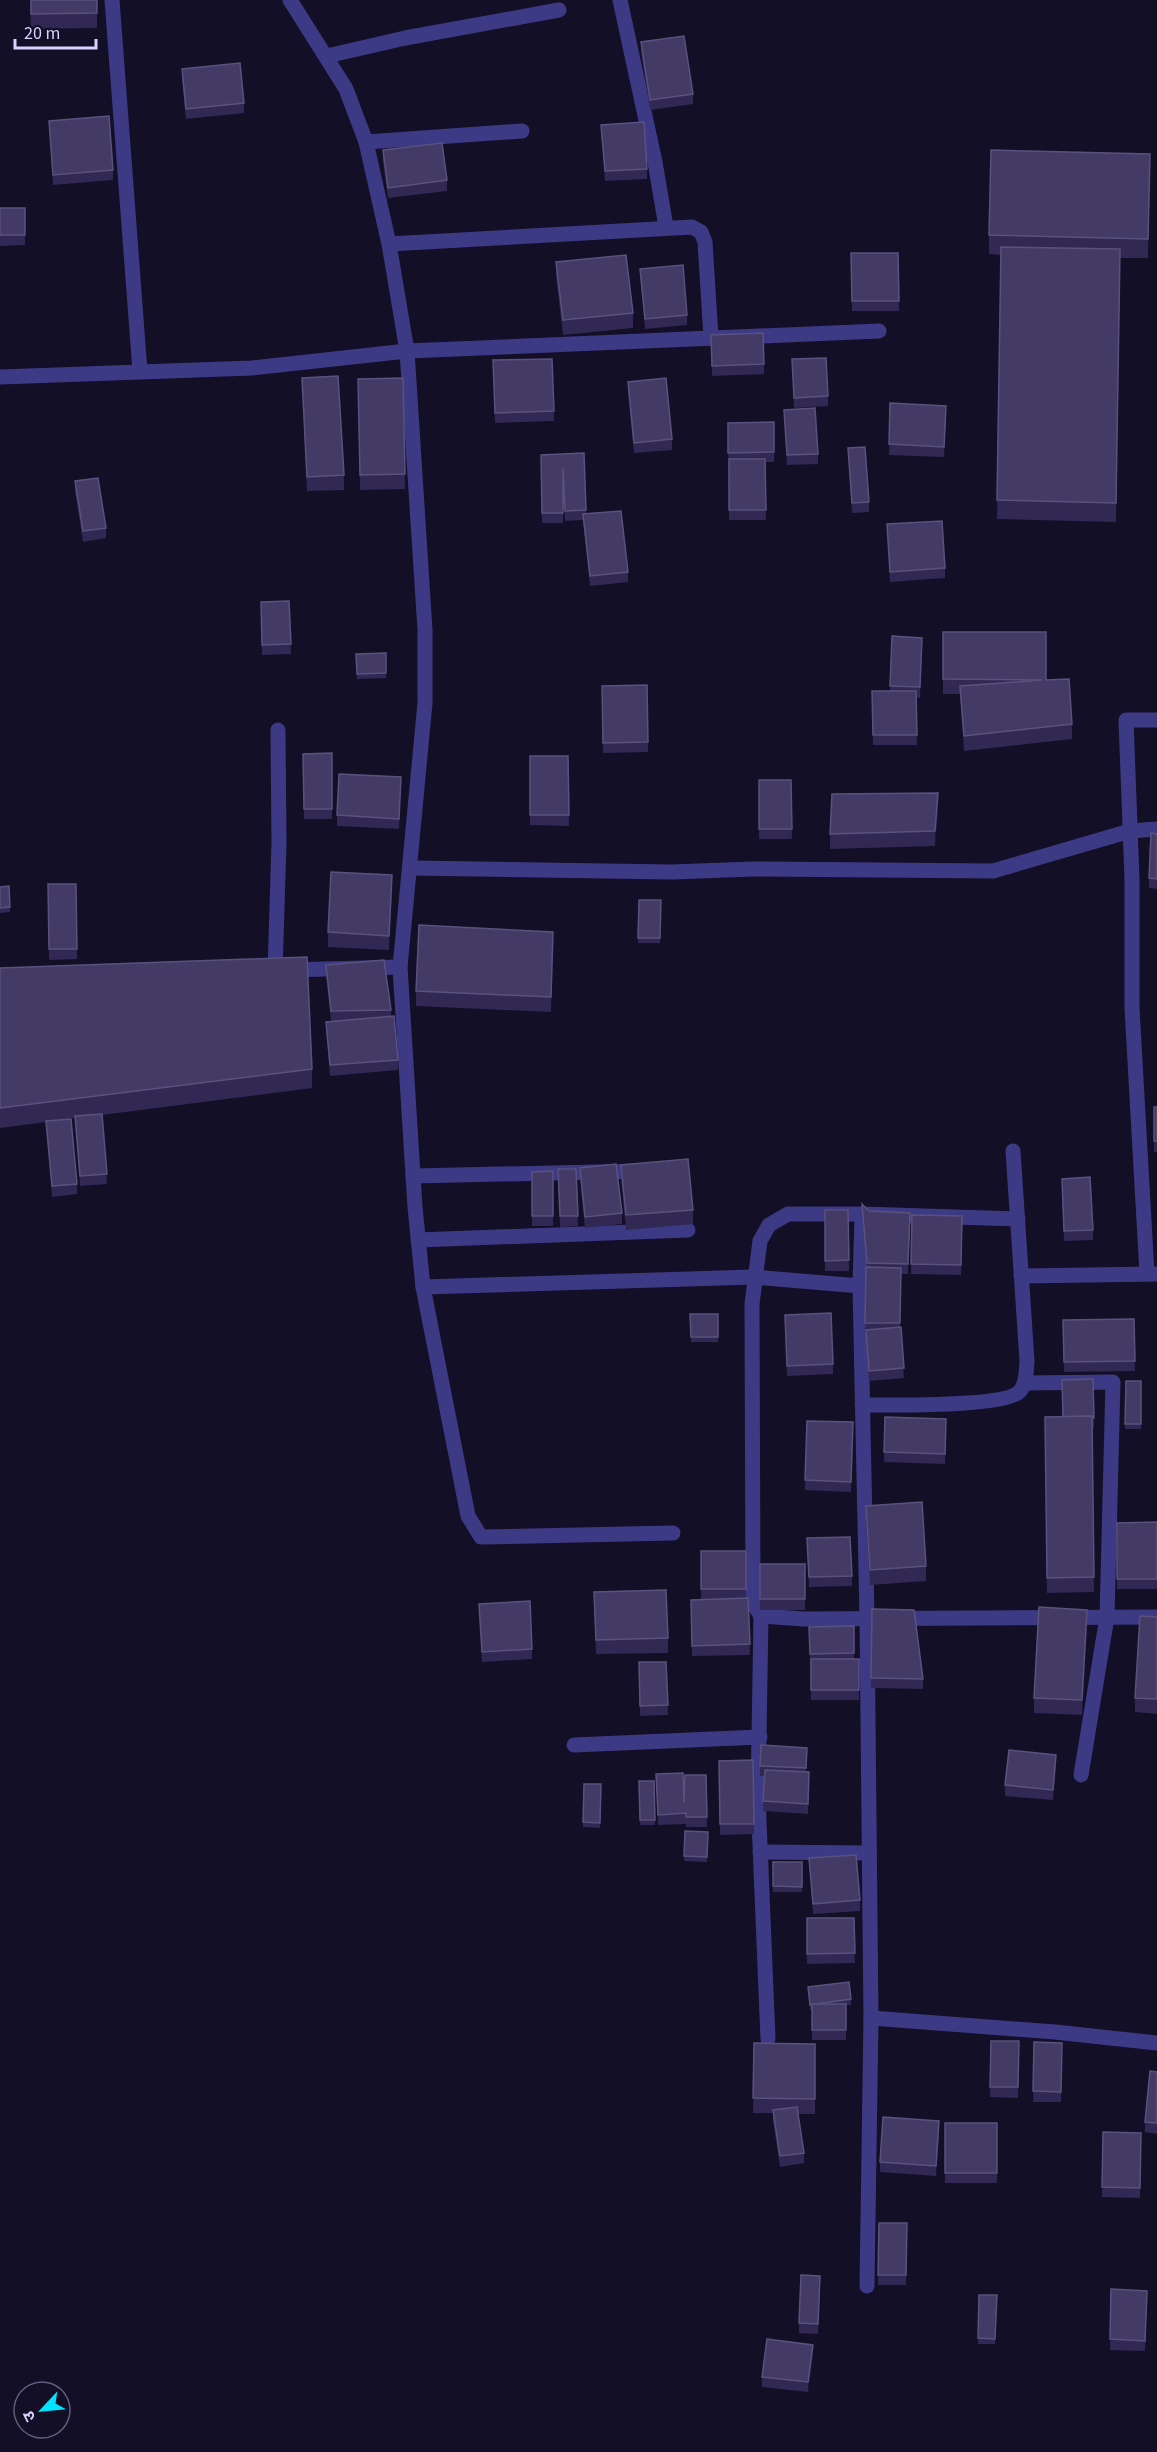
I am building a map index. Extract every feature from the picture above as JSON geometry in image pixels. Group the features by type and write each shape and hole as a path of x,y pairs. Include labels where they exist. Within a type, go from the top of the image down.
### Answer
{"street":[{"path":"112,0 140,371"},
{"path":"290,0 346,89 366,142 389,244 407,351 425,640 425,703 400,967 413,1176 423,1287 468,1516 482,1537 673,1533"},
{"path":"620,0 655,162 666,227"},
{"path":"327,56 405,38 559,10"},
{"path":"366,142 522,131"},
{"path":"389,244 692,227 701,232 705,242 711,337"},
{"path":"0,377 252,368 407,351 522,348 711,337 879,331"},
{"path":"1021,1276 1152,1274 1132,1008 1126,720 1157,720"},
{"path":"278,730 279,843 269,971 400,967"},
{"path":"411,868 672,872 753,869 993,871 1130,831 1157,829"},
{"path":"862,1405 996,1401 1019,1393 1025,1383 1027,1361 1013,1151"},
{"path":"413,1176 645,1171"},
{"path":"768,2039 758,1796 761,1616 756,1608 753,1594 752,1304 760,1241 769,1226 788,1214 1018,1219"},
{"path":"862,1214 860,1286 867,1618 871,2018 867,2286"},
{"path":"418,1240 688,1230"},
{"path":"423,1287 754,1276 860,1286"},
{"path":"1025,1383 1113,1382 1107,1617 1080,1776"},
{"path":"761,1616 803,1619 1157,1617"},
{"path":"574,1745 760,1737"},
{"path":"760,1852 869,1853"},
{"path":"871,2018 1055,2032 1157,2043"}],"building":[{"path":"31,0 97,0 97,13 31,14"},
{"path":"684,36 693,94 650,100 641,42"},
{"path":"240,63 244,103 186,109 182,69"},
{"path":"109,116 113,170 53,175 49,121"},
{"path":"644,122 647,169 605,171 601,125"},
{"path":"442,143 447,180 388,188 383,150"},
{"path":"991,150 1150,154 1148,239 989,235"},
{"path":"0,208 25,208 25,235 0,235"},
{"path":"1001,247 1120,249 1116,503 997,500"},
{"path":"851,253 898,253 899,301 852,301"},
{"path":"626,255 633,313 563,320 556,262"},
{"path":"683,265 687,315 645,319 640,269"},
{"path":"763,333 764,364 712,366 711,335"},
{"path":"826,358 828,396 794,398 792,359"},
{"path":"552,359 554,411 495,413 493,360"},
{"path":"338,376 344,475 307,477 302,378"},
{"path":"403,378 405,474 360,475 358,379"},
{"path":"666,378 672,439 634,443 628,382"},
{"path":"890,403 946,406 944,447 889,444"},
{"path":"815,408 818,454 787,455 784,410"},
{"path":"774,422 774,452 728,453 728,423"},
{"path":"865,447 869,502 852,503 848,448"},
{"path":"584,453 586,510 565,511 563,468 563,513 542,513 541,455"},
{"path":"729,459 765,459 766,510 729,510"},
{"path":"98,478 106,528 83,531 75,481"},
{"path":"621,511 628,572 590,576 583,514"},
{"path":"942,521 945,568 890,572 887,524"},
{"path":"289,601 291,644 262,645 261,602"},
{"path":"943,632 1046,632 1046,680 1069,679 1072,724 964,736 960,686 1042,680 943,679"},
{"path":"892,636 922,638 920,687 890,686"},
{"path":"386,653 386,673 357,674 356,654"},
{"path":"647,685 648,742 603,743 602,686"},
{"path":"872,691 916,691 917,735 873,735"},
{"path":"332,753 332,809 304,809 303,754"},
{"path":"530,756 568,756 569,815 530,815"},
{"path":"339,774 401,777 399,819 337,815"},
{"path":"759,780 791,780 792,829 759,829"},
{"path":"938,793 935,831 830,834 832,794"},
{"path":"1151,833 1157,834 1157,879 1149,878"},
{"path":"331,872 392,875 389,936 328,932"},
{"path":"48,884 76,884 77,949 49,949"},
{"path":"9,886 10,907 0,908 0,887"},
{"path":"639,900 661,900 660,938 638,938"},
{"path":"419,925 553,932 551,997 416,991"},
{"path":"307,957 312,1069 0,1108 0,968"},
{"path":"384,960 391,1010 331,1011 326,965"},
{"path":"394,1016 398,1060 330,1065 326,1022"},
{"path":"1154,1107 1157,1107 1157,1141 1154,1141"},
{"path":"102,1114 107,1174 80,1176 75,1116"},
{"path":"71,1119 77,1184 52,1186 46,1121"},
{"path":"688,1159 693,1210 626,1215 621,1165"},
{"path":"616,1164 622,1213 585,1217 580,1168"},
{"path":"558,1169 576,1169 578,1216 560,1216"},
{"path":"553,1171 553,1216 532,1216 532,1172"},
{"path":"1090,1177 1093,1230 1064,1231 1062,1179"},
{"path":"862,1204 869,1211 910,1213 908,1264 867,1263"},
{"path":"825,1210 848,1210 849,1260 825,1261"},
{"path":"912,1215 962,1216 961,1265 911,1264"},
{"path":"866,1267 901,1268 900,1323 865,1323"},
{"path":"831,1313 833,1364 787,1366 785,1315"},
{"path":"690,1314 718,1314 718,1337 691,1337"},
{"path":"1134,1319 1135,1361 1064,1362 1063,1320"},
{"path":"901,1327 904,1368 869,1371 866,1330"},
{"path":"1093,1379 1094,1418 1092,1416 1063,1417 1062,1380"},
{"path":"1126,1381 1141,1381 1141,1424 1125,1424"},
{"path":"1092,1416 1094,1577 1047,1578 1045,1417"},
{"path":"885,1417 946,1419 945,1454 884,1452"},
{"path":"807,1421 853,1422 851,1482 805,1480"},
{"path":"922,1502 926,1566 870,1570 866,1506"},
{"path":"1157,1522 1157,1579 1117,1579 1117,1523"},
{"path":"850,1537 852,1576 809,1577 807,1538"},
{"path":"701,1551 746,1551 746,1589 701,1589"},
{"path":"760,1564 805,1564 805,1599 760,1599"},
{"path":"666,1590 668,1638 596,1640 594,1592"},
{"path":"748,1598 750,1644 692,1646 691,1600"},
{"path":"530,1601 532,1649 482,1652 479,1604"},
{"path":"1039,1607 1087,1610 1082,1700 1034,1698"},
{"path":"872,1609 914,1610 923,1679 871,1678"},
{"path":"1140,1616 1157,1617 1157,1699 1135,1698"},
{"path":"854,1626 854,1653 810,1654 809,1627"},
{"path":"811,1659 859,1659 859,1690 811,1690"},
{"path":"639,1662 666,1662 668,1705 640,1706"},
{"path":"761,1745 807,1748 806,1768 760,1766"},
{"path":"1009,1750 1056,1755 1053,1790 1005,1785"},
{"path":"753,1760 754,1824 720,1824 719,1761"},
{"path":"765,1770 809,1772 808,1804 763,1801"},
{"path":"683,1773 684,1803 685,1775 706,1775 707,1817 686,1817 686,1813 658,1815 656,1774"},
{"path":"639,1781 654,1781 655,1820 640,1820"},
{"path":"584,1784 601,1784 600,1823 583,1822"},
{"path":"685,1831 708,1832 707,1857 684,1856"},
{"path":"856,1855 860,1900 813,1904 809,1858"},
{"path":"773,1862 802,1862 802,1887 773,1886"},
{"path":"807,1918 854,1918 855,1953 807,1954"},
{"path":"849,1982 851,1999 810,2005 808,1987"},
{"path":"812,2004 846,2004 846,2030 812,2030"},
{"path":"991,2041 1019,2041 1018,2087 990,2087"},
{"path":"1034,2042 1062,2043 1061,2092 1033,2091"},
{"path":"754,2043 815,2044 815,2099 753,2098"},
{"path":"1150,2071 1157,2072 1157,2123 1145,2122"},
{"path":"797,2107 804,2153 780,2156 773,2110"},
{"path":"883,2117 939,2121 936,2166 880,2162"},
{"path":"945,2123 997,2123 997,2173 945,2173"},
{"path":"1103,2132 1141,2133 1140,2188 1102,2187"},
{"path":"879,2223 907,2223 906,2275 878,2275"},
{"path":"801,2275 820,2276 818,2324 799,2323"},
{"path":"1111,2289 1147,2291 1145,2341 1110,2339"},
{"path":"979,2295 997,2295 995,2339 978,2338"},
{"path":"767,2339 813,2345 808,2382 762,2377"}]}
